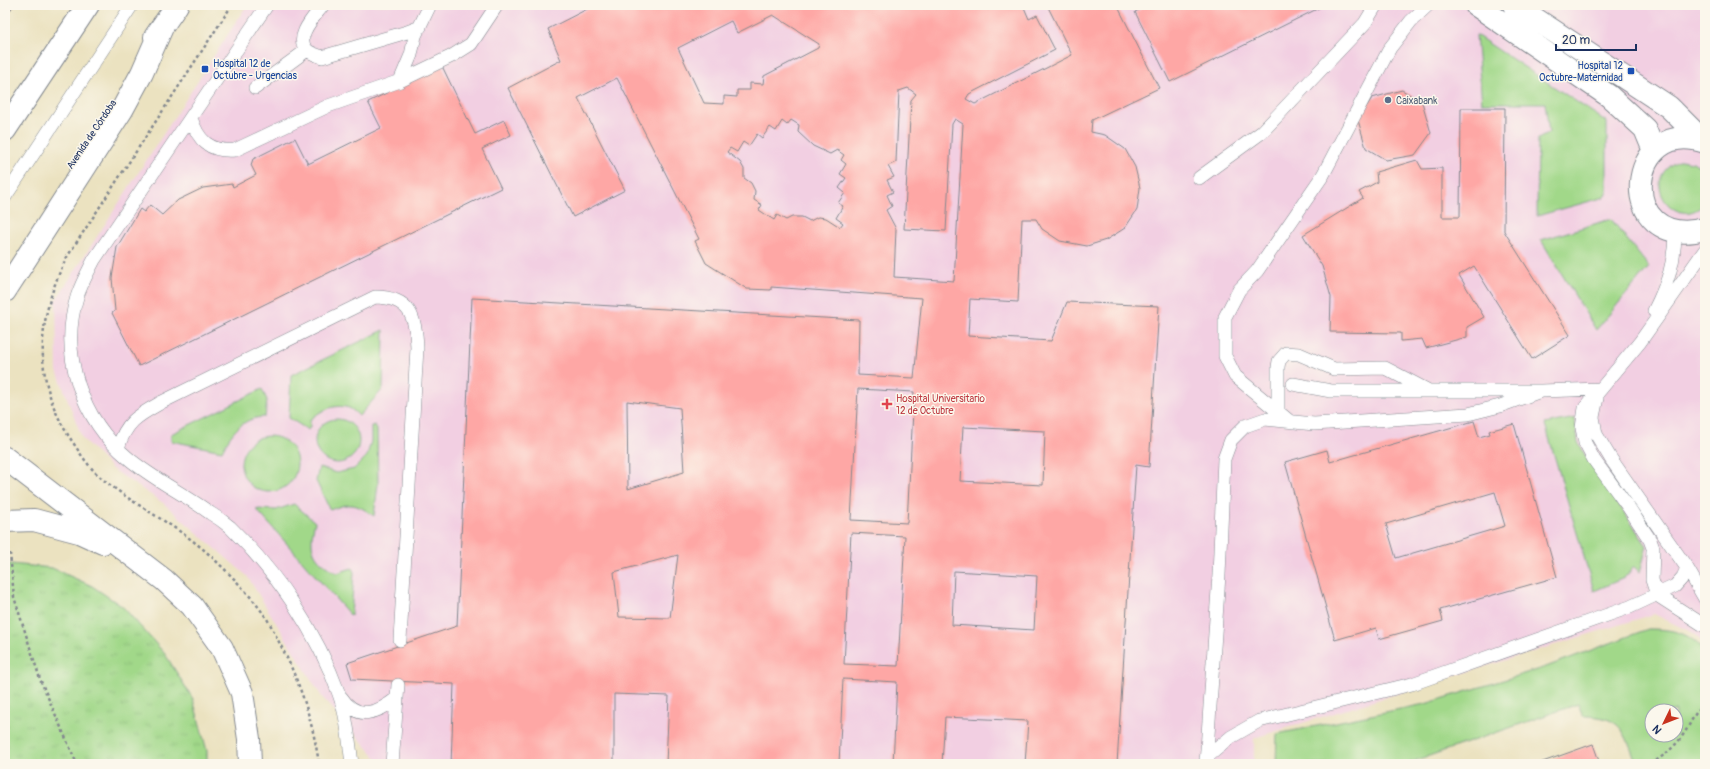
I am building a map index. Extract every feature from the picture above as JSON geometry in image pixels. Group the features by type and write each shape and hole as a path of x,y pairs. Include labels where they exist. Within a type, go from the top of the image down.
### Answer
{"main road":[{"path":"5,130 88,5"},
{"name":"Avenida de Córdoba","path":"5,262 176,5"},
{"path":"1476,5 1609,96 1645,129 1654,151"},
{"path":"1514,5 1669,107 1704,141"},
{"path":"5,291 122,110 142,73 163,25"},
{"path":"1704,141 1686,138 1669,142 1654,151 1644,165 1640,181 1641,197 1648,212 1660,224 1675,231 1690,233 1705,229"},
{"path":"5,458 164,580 192,606 222,648 242,693 249,739 250,764"},
{"path":"5,520 34,520 79,532 131,555"}],"lane":[{"path":"5,197 132,5"},
{"path":"267,5 97,254 77,297 72,329 72,356 76,375 87,407 104,434 128,458 147,472 181,492 229,526 260,559 297,609 346,705 360,712 371,712 380,709 397,692 392,764"},
{"path":"323,5 303,33 302,42 307,50 322,57 407,32 420,26"},
{"path":"400,81 411,55 412,47 420,26 430,5"},
{"path":"191,118 194,128 201,139 212,147 222,151 235,150 328,106 400,81 452,56 471,44 497,5"},
{"path":"1200,178 1262,132 1365,23 1376,5"},
{"path":"1283,416 1235,376 1225,356 1226,317 1239,290 1257,271 1323,175 1390,48 1411,21 1428,5"},
{"path":"255,88 307,50"},
{"path":"1640,342 1671,271 1675,253 1675,231"},
{"path":"1705,250 1640,342 1585,408 1582,428 1585,442 1594,460 1650,540 1653,548 1652,580 1657,595 1705,626"},
{"path":"118,448 122,435 128,424 139,415 162,402 375,297 390,297 402,302 411,313 416,326 417,348 400,640"},
{"path":"1283,416 1277,391 1279,361 1286,354 1293,352 1334,369 1385,368 1428,391"},
{"path":"1293,384 1331,391 1541,391 1601,389"},
{"path":"1601,389 1594,406 1593,418 1596,434 1611,459 1687,568 1705,599"},
{"path":"1206,761 1219,575 1224,459 1231,440 1245,426 1265,419 1283,416 1314,424 1468,414 1500,406 1541,391"},
{"path":"1206,761 1231,737 1259,721 1412,684 1630,607 1675,586 1684,577 1687,568"},
{"path":"340,695 352,764"}],"path":[{"path":"10,553 14,597 40,679 77,764"},
{"path":"1651,764 1672,750 1685,732 1697,710 1705,703"}],"shaded area":[{"name":"Hospital Universitario 12 de Octubre","path":"247,5 1705,5 1705,646 1695,634 1654,614 1254,738 1254,764 382,764 322,697 247,576 163,503 112,469 82,438 57,371 56,300"}],"green space":[{"path":"1476,35 1607,122 1607,194 1605,197 1537,216 1538,139 1549,133 1545,103 1482,103"},
{"path":"1681,160 1693,162 1705,170 1705,203 1694,211 1682,212 1672,208 1664,200 1660,190 1661,178 1667,168"},
{"path":"1611,219 1649,267 1596,330 1541,240"},
{"path":"384,330 383,389 359,416 349,408 338,406 333,407 323,411 310,420 310,427 308,430 289,418 291,375"},
{"path":"262,389 267,400 265,417 250,420 244,423 229,438 222,451 171,441 171,434"},
{"path":"1575,418 1578,442 1585,455 1647,546 1640,572 1634,567 1624,578 1594,591 1545,424"},
{"path":"333,419 341,419 353,425 359,437 359,445 353,457 341,463 333,463 321,457 315,445 315,437 321,425"},
{"path":"375,425 377,430 378,484 374,516 362,508 353,505 330,510 316,481 319,467 336,473 354,469 367,456 371,441 371,426"},
{"path":"269,436 284,441 292,449 297,464 292,479 284,487 269,492 254,487 246,479 241,464 246,449 254,441"},
{"path":"294,504 315,522 312,546 317,558 337,573 352,568 354,572 351,616 256,509 276,510"},
{"path":"11,564 52,568 92,586 123,607 165,654 193,699 207,751 207,764 5,764 5,565"},
{"path":"1648,629 1673,631 1694,640 1705,653 1705,764 1637,764 1629,743 1620,728 1614,722 1606,719 1583,716 1578,704 1406,764 1276,764 1277,734 1425,704 1546,667"}],"building":[{"path":"5,5 14,5 5,17"},
{"name":"Hospital Universitario 12 de Octubre","path":"595,5 1023,5 1029,19 1037,15 1055,50 969,94 966,99 975,104 1072,55 1047,5 1117,5 1159,88 1092,120 1091,132 1105,135 1125,149 1135,167 1140,188 1137,210 1125,228 1106,240 1087,246 1060,241 1042,229 1036,219 1022,219 1018,302 970,299 968,336 1051,341 1067,302 1159,306 1149,467 1136,465 1117,764 1025,764 1028,721 945,717 942,764 893,764 897,682 843,679 839,764 666,764 669,696 614,694 614,764 451,764 454,684 352,679 347,663 457,626 472,298 859,320 858,375 914,378 922,298 771,287 771,290 747,289 706,263 695,241 699,239 617,78 578,98 625,190 573,217 508,88 561,60 548,29","holes":["773,15 819,44 818,48 764,76 763,84 750,83 750,90 737,90 737,97 724,96 724,104 704,103 678,48 731,21 737,33","908,88 916,94 911,100 904,229 946,231 952,124 955,119 963,124 954,281 894,277 896,229 886,210 892,206 887,195 893,192 887,180 894,177 888,166 896,162 899,91","791,120 799,125 798,132 813,146 830,154 837,150 844,155 841,160 846,164 840,174 846,178 839,188 845,193 838,203 843,206 836,218 843,223 840,227 826,218 818,217 810,221 802,217 792,217 786,220 777,215 774,220 759,210 762,205 754,200 755,191 751,183 744,178 744,169 740,162 727,152 730,148 737,152 743,142 749,146 757,134 762,138 770,127 776,131 782,121 787,125","858,389 914,392 907,523 851,520","627,401 680,408 684,472 628,489","963,427 1045,431 1043,485 960,481","851,533 905,536 898,666 844,664","678,555 670,618 619,617 614,572","954,571 1037,576 1034,630 952,625"]},
{"path":"1148,5 1325,5 1170,82 1135,12"},
{"path":"442,66 475,134 504,120 511,135 482,149 501,188 139,366 112,313 115,311 112,278 117,247 140,209 144,212 150,205 162,215 178,200 203,188 232,184 233,187 256,175 251,165 253,159 295,138 308,164 381,128 368,102"},
{"path":"1402,90 1422,102 1431,133 1415,155 1386,160 1366,148 1358,120 1372,98"},
{"path":"1461,108 1505,108 1504,231 1570,335 1532,359 1474,266 1459,275 1484,317 1467,327 1467,337 1426,348 1422,339 1401,341 1401,333 1330,332 1331,297 1322,266 1303,235 1363,198 1359,192 1377,182 1376,172 1417,160 1422,169 1442,168 1442,217 1460,217"},
{"path":"1474,421 1479,437 1490,434 1489,431 1514,424 1557,577 1440,610 1443,621 1379,639 1376,628 1335,640 1285,462 1327,450 1330,462","holes":["1495,492 1505,526 1396,558 1386,524"]},
{"path":"1593,744 1600,764 1537,764"}],"place":[{"name":"Hospital 12 de Octubre - Urgencias","path":"205,69"},
{"name":"Hospital 12 Octubre-Maternidad","path":"1631,71"},
{"name":"Caixabank","path":"1388,100"},
{"name":"Hospital Universitario 12 de Octubre","path":"887,404"}]}
